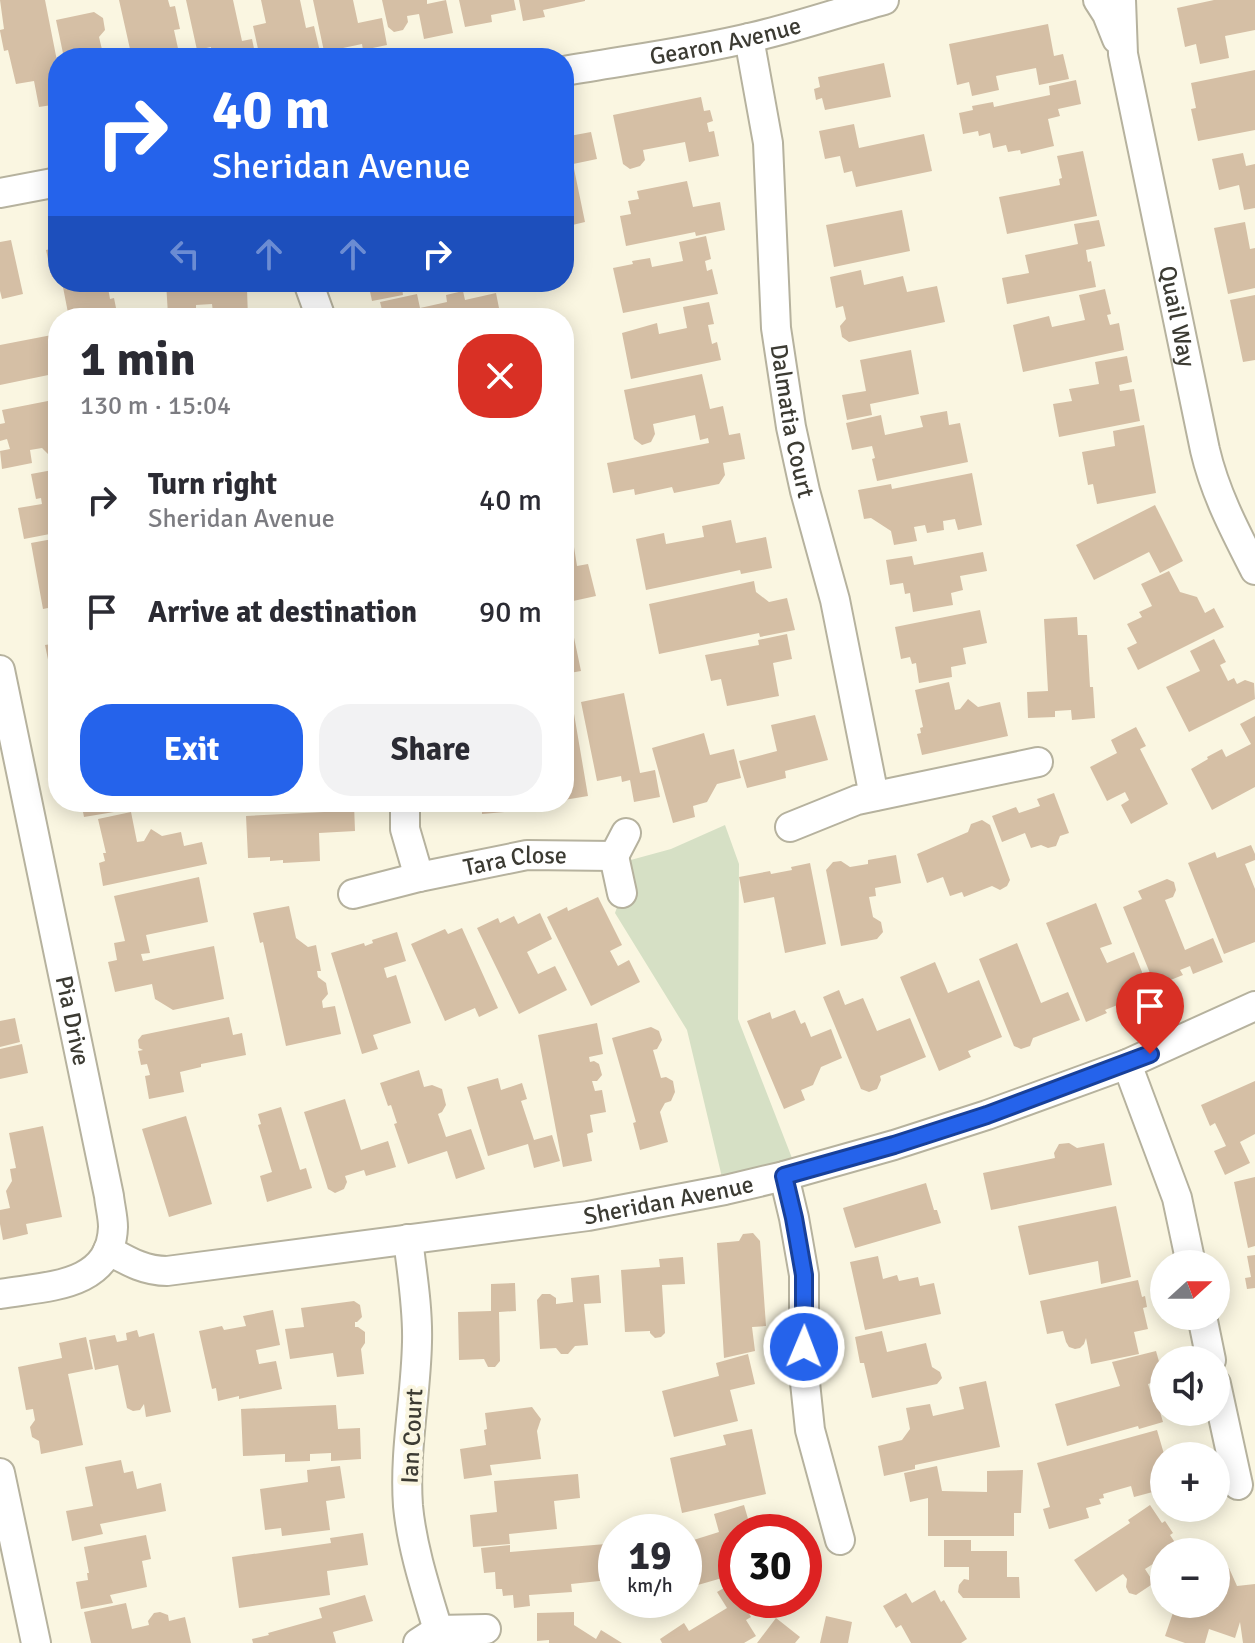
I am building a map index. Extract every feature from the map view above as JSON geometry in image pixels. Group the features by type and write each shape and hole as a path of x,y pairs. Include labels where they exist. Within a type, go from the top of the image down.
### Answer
{"street":[{"name":"Gearon Avenue","path":"574,69 749,38 884,0"},
{"name":"Quail Way","path":"1098,0 1123,54"},
{"name":"Quail Way","path":"1121,0 1123,54 1210,471 1223,507 1255,570"},
{"name":"Dalmatia Court","path":"749,38 768,143 776,328 791,427 835,600 874,796"},
{"path":"0,193 48,184"},
{"name":"Pia Drive","path":"0,670 109,1196 113,1230 108,1250"},
{"path":"790,827 857,800 1038,762"},
{"path":"405,812 405,829 419,877"},
{"name":"Tara Close","path":"353,894 527,855 620,844 622,893"},
{"name":"Sheridan Avenue","path":"108,1250 140,1267 167,1271 588,1216 725,1190 784,1176 961,1124 1127,1064 1255,1006"},
{"path":"1127,1064 1177,1198 1188,1250"},
{"path":"784,1176 804,1275 804,1373 810,1430 840,1540"},
{"name":"Ian Court","path":"408,1239 418,1337 408,1439 409,1508 428,1637 486,1629"},
{"path":"0,1294 81,1278 102,1262 108,1250"},
{"path":"1225,1426 1238,1485"},
{"path":"0,1473 36,1643"}],"green space":[{"path":"725,825 739,864 738,1019 797,1171 725,1190 687,1030 615,913 622,893 616,864 671,849"}],"building":[{"path":"0,0 45,0 54,48 48,48 48,106 39,107 34,81 16,84 8,50 4,51 0,30 4,29"},
{"path":"119,0 168,0 170,7 175,6 180,29 174,30 178,48 130,48"},
{"path":"186,0 233,0 242,41 252,39 254,48 197,48"},
{"path":"261,0 300,0 306,28 314,26 319,48 258,48 253,26 266,23"},
{"path":"313,0 353,0 358,23 382,18 387,45 323,48"},
{"path":"382,0 427,0 427,4 446,0 453,33 424,39 419,14 407,16 408,22 403,30 394,32 388,27"},
{"path":"459,0 514,0 516,10 491,15 492,22 465,27"},
{"path":"519,0 585,1 543,10 545,17 523,21"},
{"path":"1214,0 1255,0 1255,30 1225,36 1229,58 1200,64 1196,44 1185,47 1177,8"},
{"path":"94,12 103,18 105,30 99,37 102,48 62,48 56,20"},
{"path":"1048,24 1054,56 1063,54 1069,79 1039,85 1036,68 996,76 999,90 972,96 969,82 957,85 949,44"},
{"path":"884,63 891,97 825,110 822,98 816,100 814,89 820,87 818,77"},
{"path":"1255,70 1255,130 1198,141 1191,109 1196,108 1191,83"},
{"path":"1076,80 1081,104 1058,109 1060,116 1048,119 1054,146 1021,154 1020,150 1008,152 1006,145 993,148 990,133 979,136 978,131 963,134 959,113 973,110 972,106 993,102 994,107 1050,95 1049,86"},
{"path":"701,97 704,111 710,110 713,121 707,123 709,132 714,131 719,156 689,162 685,142 643,150 645,160 640,166 630,169 623,164 613,115"},
{"path":"854,124 859,148 924,134 932,171 856,187 852,171 844,173 840,156 825,159 819,131"},
{"path":"591,132 597,159 574,164 574,135"},
{"path":"1083,151 1097,216 1007,234 999,197 1060,185 1059,179 1062,178 1057,156"},
{"path":"1243,153 1246,166 1255,164 1255,208 1244,210 1239,185 1219,190 1212,159"},
{"path":"574,169 585,222 574,225"},
{"path":"687,181 693,207 720,202 725,230 696,236 695,232 626,246 620,216 631,214 628,201 639,199 637,191"},
{"path":"902,210 910,251 834,267 826,225"},
{"path":"1099,220 1105,246 1086,250 1096,287 1007,304 1002,278 1029,273 1025,255 1078,244 1074,224"},
{"path":"1245,222 1250,249 1255,248 1255,288 1228,294 1214,228"},
{"path":"706,236 711,259 705,261 707,271 712,269 718,294 623,313 613,268 650,258 652,267 683,261 679,242"},
{"path":"11,240 23,294 2,299 0,242"},
{"path":"861,270 864,285 903,276 907,292 937,286 945,322 849,342 842,337 840,326 846,319 843,306 836,308 830,277"},
{"path":"1105,289 1111,314 1107,315 1110,325 1119,323 1124,350 1023,372 1013,325 1049,316 1052,327 1085,320 1079,295"},
{"path":"64,292 109,292 116,308 67,308"},
{"path":"167,292 247,292 248,308 212,308 212,304 196,305 196,308 168,308"},
{"path":"370,292 403,292 403,295 372,301"},
{"path":"463,292 465,300 496,293 499,308 420,308 447,302 446,295"},
{"path":"417,294 420,308 382,308 380,302"},
{"path":"1255,295 1255,360 1243,362 1230,300"},
{"path":"709,302 714,324 708,325 712,344 717,342 721,360 631,379 622,333 657,323 659,334 687,328 683,307"},
{"path":"48,336 48,375 0,385 0,345"},
{"path":"911,350 919,394 870,404 872,415 847,420 842,395 866,391 860,360"},
{"path":"1127,356 1132,382 1119,385 1120,391 1134,389 1140,421 1059,437 1053,404 1072,401 1069,389 1099,384 1095,362"},
{"path":"702,374 710,409 723,406 729,435 740,433 745,459 723,463 725,475 719,484 674,493 672,487 635,495 634,489 613,493 607,463 709,443 708,438 700,440 695,415 653,424 655,434 651,442 642,445 634,439 624,390"},
{"path":"48,401 48,454 42,448 30,450 32,463 2,469 0,451 10,449 7,439 0,441 0,424 5,423 2,410"},
{"path":"947,411 949,425 960,423 968,462 877,481 872,446 852,450 846,423 881,415 885,435 923,427 920,416"},
{"path":"1144,425 1156,493 1097,504 1093,484 1088,485 1082,452 1115,446 1113,431"},
{"path":"48,471 48,534 24,539 18,508 42,504 41,498 36,499 31,474"},
{"path":"972,473 982,525 958,530 955,519 943,521 944,530 927,533 925,525 914,527 917,541 894,545 891,531 871,518 864,519 858,490 891,484 892,489"},
{"path":"1155,505 1183,561 1160,573 1149,552 1094,580 1076,545"},
{"path":"731,520 736,543 766,537 772,568 741,574 740,570 646,590 636,539 664,533 666,544 704,537 702,526"},
{"path":"48,540 48,608 43,609 31,543"},
{"path":"574,547 577,566 588,564 596,596 574,601"},
{"path":"983,552 987,571 960,576 963,590 951,593 953,605 913,612 910,593 905,594 903,583 890,585 886,560 912,556 914,565"},
{"path":"1169,571 1180,592 1197,597 1205,613 1214,608 1224,627 1138,670 1127,648 1137,643 1127,624 1142,617 1139,612 1152,606 1141,584"},
{"path":"754,581 756,592 769,602 787,598 795,630 760,637 759,633 659,654 649,604"},
{"path":"980,610 987,643 963,648 966,664 951,667 952,677 919,683 916,663 912,664 910,657 901,659 895,627"},
{"path":"1077,617 1078,635 1087,635 1095,718 1072,720 1071,710 1055,711 1055,717 1028,718 1027,692 1048,691 1044,619"},
{"path":"787,634 792,659 773,663 779,696 727,706 721,679 711,681 705,655 759,645 758,640"},
{"path":"574,638 581,671 574,672"},
{"path":"1214,639 1226,662 1220,665 1228,681 1234,678 1237,684 1245,680 1254,683 1255,699 1189,732 1166,687 1200,671 1190,651"},
{"path":"949,682 955,710 960,709 968,699 978,707 1000,702 1008,736 922,755 917,734 923,727 915,690"},
{"path":"624,693 640,773 655,770 660,797 634,802 630,780 622,782 621,776 597,781 581,702"},
{"path":"574,714 588,796 574,798"},
{"path":"815,715 828,760 785,771 786,778 747,788 739,761 777,751 771,725"},
{"path":"1255,716 1255,787 1212,810 1191,769 1222,749 1226,757 1251,744 1240,724"},
{"path":"1136,727 1146,746 1140,749 1168,804 1131,824 1121,805 1129,800 1125,792 1107,801 1090,767 1117,753 1111,740"},
{"path":"704,733 710,755 734,749 741,778 717,784 707,802 693,806 695,817 673,823 652,748"},
{"path":"1054,793 1069,833 1060,836 1056,846 1031,848 1025,833 1002,842 992,816 1016,807 1019,813 1040,806 1037,799"},
{"path":"83,812 114,812 84,817"},
{"path":"131,812 137,842 144,841 151,829 162,836 181,832 184,846 202,842 207,864 103,886 99,863 105,861 103,853 106,853 98,819"},
{"path":"354,812 355,831 319,833 320,861 283,863 283,860 270,861 270,857 248,858 246,816"},
{"path":"982,820 990,825 1010,880 1007,886 1000,890 992,886 964,897 962,892 950,896 943,877 927,883 917,854 968,832 971,824"},
{"path":"1251,845 1255,860 1245,864 1255,889 1255,942 1224,954 1188,863 1215,852 1217,858"},
{"path":"896,855 901,883 875,888 876,896 869,897 873,917 881,922 883,932 877,939 841,946 826,870 833,862 841,861 850,867"},
{"path":"810,863 826,944 785,953 774,897 744,903 739,877 792,870 791,867"},
{"path":"199,877 208,922 146,935 150,953 141,954 143,961 214,946 224,999 173,1010 155,999 152,984 115,992 108,962 117,960 114,943 125,941 114,896"},
{"path":"1167,879 1174,882 1176,890 1173,897 1165,900 1185,950 1213,938 1223,962 1193,974 1190,966 1180,970 1183,975 1154,983 1123,907 1142,899 1138,891"},
{"path":"598,897 622,945 610,951 618,966 629,960 640,982 591,1006 547,917"},
{"path":"1096,903 1112,944 1100,948 1107,963 1134,952 1150,992 1105,1010 1107,1013 1086,1022 1046,923"},
{"path":"289,906 296,938 308,947 316,945 321,971 317,971 318,977 326,983 328,994 322,1001 323,1008 335,1006 341,1034 286,1046 263,942 260,943 253,913"},
{"path":"540,913 552,939 527,952 538,974 555,966 567,990 519,1014 477,928 498,918 500,923 514,916 518,924"},
{"path":"462,928 498,1008 479,1017 475,1008 445,1021 411,944 445,929 448,934"},
{"path":"397,932 406,961 384,968 387,978 396,975 411,1023 373,1035 378,1049 362,1054 331,953 364,943 365,946 373,943 372,940"},
{"path":"1017,943 1041,1003 1068,992 1080,1020 1033,1038 1030,1046 1021,1049 1014,1046 979,959"},
{"path":"935,962 948,993 979,980 1002,1037 968,1051 971,1057 939,1071 900,977"},
{"path":"839,990 845,1005 863,998 877,1031 910,1018 926,1057 880,1076 877,1089 869,1092 861,1089 823,997"},
{"path":"795,1010 801,1024 805,1022 811,1037 831,1029 842,1058 821,1067 813,1085 801,1090 805,1100 784,1109 747,1021 770,1012 772,1019"},
{"path":"229,1017 233,1035 242,1033 246,1055 201,1064 201,1067 180,1072 184,1092 149,1099 145,1076 150,1075 147,1064 141,1065 138,1051 143,1050 139,1048 138,1040 142,1035"},
{"path":"15,1018 20,1042 0,1047 0,1021"},
{"path":"597,1023 603,1054 589,1057 590,1062 599,1064 602,1075 597,1081 592,1081 595,1091 602,1090 606,1112 590,1115 593,1132 587,1134 592,1161 563,1167 538,1035"},
{"path":"651,1027 659,1031 662,1040 653,1050 661,1078 673,1081 675,1092 660,1112 668,1142 640,1150 633,1123 636,1122 612,1038"},
{"path":"22,1044 28,1073 0,1079 0,1049"},
{"path":"419,1070 424,1087 432,1085 442,1089 446,1105 438,1114 446,1137 471,1129 485,1169 456,1179 447,1151 408,1164 391,1105 388,1106 380,1083"},
{"path":"498,1078 501,1090 522,1083 527,1099 521,1101 534,1140 552,1135 560,1161 534,1168 528,1144 488,1156 467,1087"},
{"path":"1255,1081 1255,1134 1240,1142 1250,1163 1225,1175 1214,1151 1226,1146 1215,1123 1210,1126 1201,1105"},
{"path":"345,1099 361,1150 388,1141 396,1167 366,1176 364,1170 345,1176 347,1182 344,1189 335,1193 328,1189 304,1112"},
{"path":"281,1107 300,1170 306,1168 312,1188 267,1202 260,1176 272,1172 258,1125 261,1124 258,1114"},
{"path":"186,1116 212,1204 169,1217 142,1129"},
{"path":"43,1126 62,1217 26,1224 28,1234 3,1240 0,1210 10,1208 6,1191 12,1181 10,1169 16,1168 9,1133"},
{"path":"1069,1143 1077,1148 1104,1143 1112,1185 991,1210 983,1173 1055,1158 1059,1144"},
{"path":"1255,1177 1255,1246 1248,1248 1234,1182"},
{"path":"926,1183 941,1223 855,1248 843,1208"},
{"path":"1116,1206 1131,1277 1101,1284 1098,1261 1029,1275 1018,1226"},
{"path":"753,1233 760,1241 766,1326 752,1327 755,1351 724,1358 717,1243 739,1241 743,1234"},
{"path":"1255,1255 1255,1288 1247,1289 1245,1278 1251,1277 1247,1256"},
{"path":"878,1256 883,1279 897,1275 899,1281 918,1277 920,1286 934,1283 941,1314 865,1330 850,1262"},
{"path":"683,1257 685,1284 662,1285 665,1333 655,1338 650,1331 625,1332 621,1270 660,1267 659,1259"},
{"path":"599,1275 601,1303 584,1304 588,1345 575,1346 568,1354 561,1354 556,1348 540,1349 537,1300 542,1294 550,1294 556,1298 556,1304 573,1302 571,1278"},
{"path":"1138,1280 1142,1297 1145,1296 1147,1307 1143,1308 1148,1329 1134,1332 1139,1354 1091,1364 1086,1338 1080,1348 1075,1349 1069,1347 1063,1331 1047,1334 1040,1301"},
{"path":"515,1283 516,1311 499,1312 500,1361 495,1367 488,1367 484,1359 459,1360 458,1312 491,1311 491,1284"},
{"path":"354,1301 360,1305 362,1317 355,1322 355,1327 365,1332 365,1343 361,1349 364,1374 337,1377 333,1353 290,1359 285,1329 304,1327 301,1308"},
{"path":"273,1310 280,1345 256,1350 259,1364 276,1361 282,1389 218,1401 216,1388 212,1389 199,1331 222,1326 224,1330 246,1326 243,1316"},
{"path":"137,1330 139,1337 154,1333 171,1412 146,1417 144,1404 140,1410 127,1408 118,1365 95,1370 89,1340 115,1335 117,1342 127,1340 126,1333"},
{"path":"882,1331 887,1352 926,1343 932,1367 940,1372 942,1378 937,1384 872,1398 855,1337"},
{"path":"86,1337 93,1369 68,1374 83,1445 41,1454 39,1441 32,1437 33,1409 26,1410 18,1367 62,1358 59,1343"},
{"path":"1150,1352 1150,1426 1139,1429 1138,1426 1067,1446 1055,1404 1120,1386 1112,1362"},
{"path":"748,1354 755,1384 730,1390 738,1421 674,1437 662,1391 719,1376 716,1363"},
{"path":"986,1381 1000,1447 915,1465 915,1469 884,1476 878,1446 902,1440 910,1429 906,1408 930,1404 933,1416 964,1409 959,1387"},
{"path":"336,1405 338,1429 360,1428 361,1459 331,1461 331,1453 310,1454 310,1461 285,1462 285,1454 243,1456 241,1409"},
{"path":"532,1407 541,1419 537,1431 541,1459 490,1465 492,1475 464,1479 460,1449 486,1445 485,1413"},
{"path":"752,1429 766,1494 682,1513 670,1458 726,1445 723,1435"},
{"path":"1157,1430 1160,1442 1150,1442 1150,1493 1134,1497 1131,1486 1103,1494 1104,1498 1099,1499 1101,1504 1086,1508 1089,1518 1049,1529 1043,1509 1050,1507 1037,1463"},
{"path":"121,1460 124,1473 133,1471 137,1489 161,1483 166,1511 100,1524 103,1534 72,1541 66,1511 93,1506 85,1467"},
{"path":"340,1466 345,1498 326,1501 330,1530 282,1536 281,1528 265,1530 260,1489 308,1482 307,1470"},
{"path":"937,1466 942,1491 987,1492 987,1471 1023,1470 1021,1513 1014,1513 1014,1536 928,1536 928,1498 910,1502 904,1473"},
{"path":"578,1474 580,1498 554,1501 557,1529 509,1534 510,1544 473,1547 470,1515 497,1512 494,1481"},
{"path":"744,1505 747,1514 718,1514 718,1528 714,1514"},
{"path":"1150,1505 1150,1522 1166,1522 1173,1533 1170,1535 1172,1538 1150,1538 1150,1566 1145,1569 1150,1577 1150,1586 1136,1595 1129,1593 1123,1574 1096,1592 1074,1560 1130,1523 1128,1520"},
{"path":"718,1532 718,1579 702,1584 702,1537"},
{"path":"363,1533 368,1565 327,1571 330,1595 239,1608 232,1557 331,1543 330,1538"},
{"path":"146,1535 151,1559 142,1561 147,1587 110,1595 113,1603 81,1609 76,1582 88,1580 84,1547"},
{"path":"944,1540 971,1540 971,1551 1007,1551 1007,1577 1019,1577 1020,1598 963,1598 958,1592 959,1585 964,1579 969,1580 969,1567 944,1567"},
{"path":"510,1545 510,1552 598,1545 598,1581 571,1584 572,1592 529,1595 530,1606 514,1608 513,1595 503,1596 502,1589 496,1589 495,1572 484,1573 481,1548"},
{"path":"1230,1570 1237,1586 1255,1584 1255,1643 1243,1643 1240,1622 1235,1638 1209,1629 1205,1643 1185,1643 1165,1636 1171,1618 1230,1618"},
{"path":"935,1590 967,1639 961,1643 911,1643 901,1625 896,1628 883,1606 906,1593 912,1603"},
{"path":"365,1595 373,1621 333,1632 336,1643 253,1643 252,1639 268,1633 322,1618 319,1608"},
{"path":"126,1603 132,1629 149,1625 148,1621 154,1613 168,1615 169,1621 185,1617 191,1643 91,1643 84,1612"},
{"path":"574,1612 574,1625 596,1639 601,1630 622,1643 537,1641 537,1613"},
{"path":"718,1613 718,1618 749,1618 746,1620 756,1636 744,1643 662,1643 660,1639 684,1623 689,1631"},
{"path":"826,1616 852,1622 848,1643 820,1643"},
{"path":"776,1618 800,1637 795,1643 757,1643"}],"route":[{"path":"804,1347 804,1275 784,1176 987,1115 1150,1054"}]}
